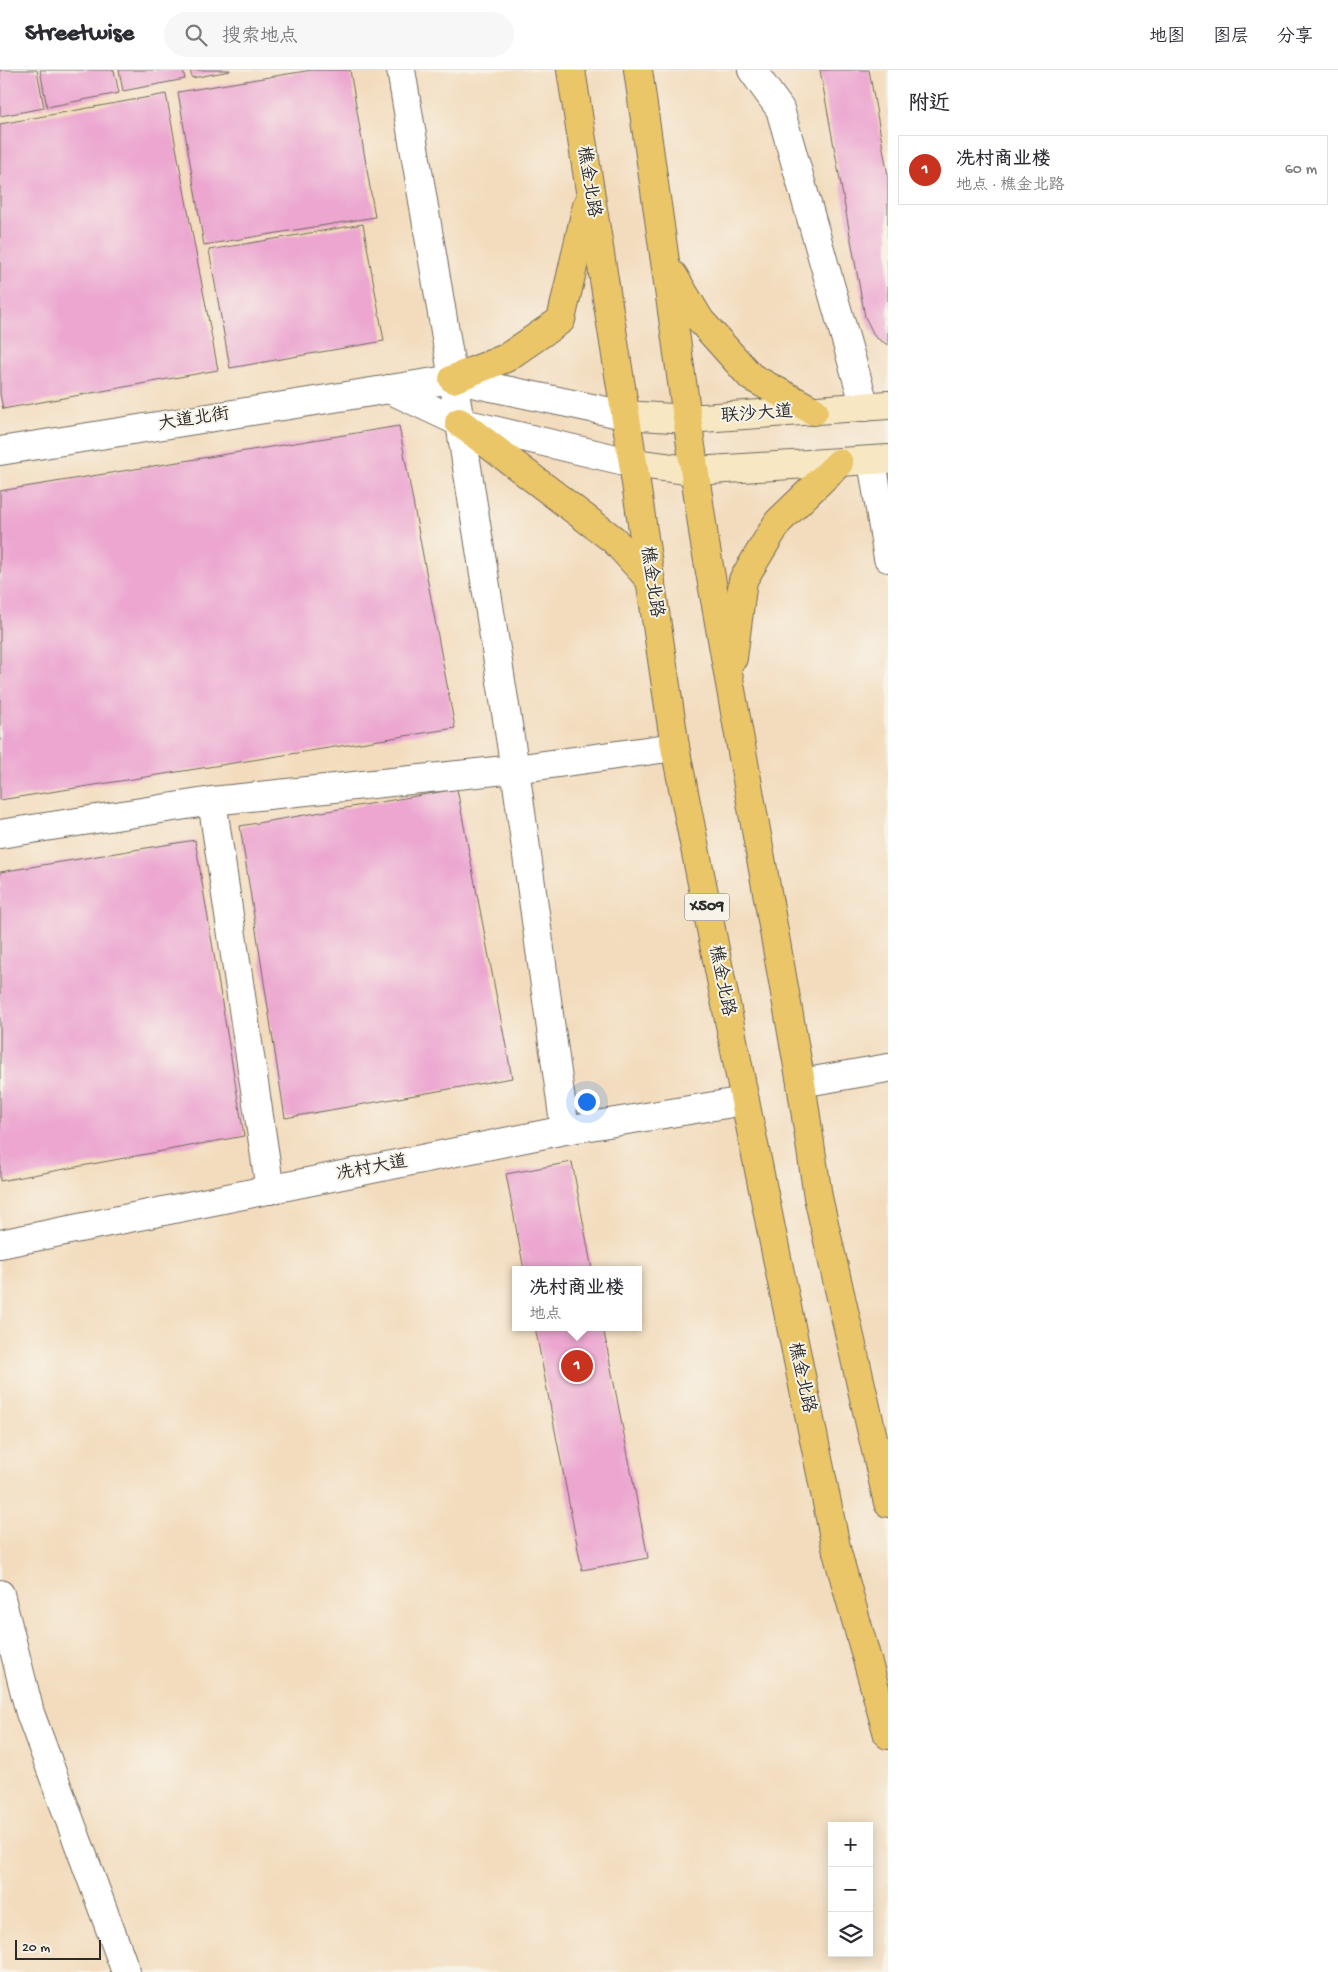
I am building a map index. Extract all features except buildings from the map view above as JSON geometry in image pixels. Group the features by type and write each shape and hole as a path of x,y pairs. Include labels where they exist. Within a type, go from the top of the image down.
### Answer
{"main road":[{"name":"樵金北路","path":"571,70 633,463 675,747 837,1552 888,1735"},
{"path":"638,70 704,538 801,1083 818,1197 888,1503"},
{"path":"453,379 506,358 561,320 590,192"},
{"path":"666,262 700,320 751,377 814,411"},
{"name":"联沙大道","path":"625,415 688,419 877,406"},
{"path":"459,422 614,540 651,581"},
{"path":"633,463 695,471 880,460"},
{"path":"729,684 743,580 778,522 839,463"}],"street":[{"path":"401,70 453,379 515,769 565,1130"},
{"path":"752,70 780,109 877,406"},
{"name":"大道北街","path":"0,450 453,379 625,415"},
{"path":"389,389 459,422 633,463"},
{"path":"880,460 888,558"},
{"path":"0,834 212,801 515,769 675,747"},
{"path":"212,801 270,1190"},
{"path":"801,1083 888,1068"},
{"name":"冼村大道","path":"0,1244 565,1130 745,1101"},
{"path":"0,1594 30,1713 126,1972"}],"place":[{"name":"冼村商业楼","path":"577,1366"}]}
